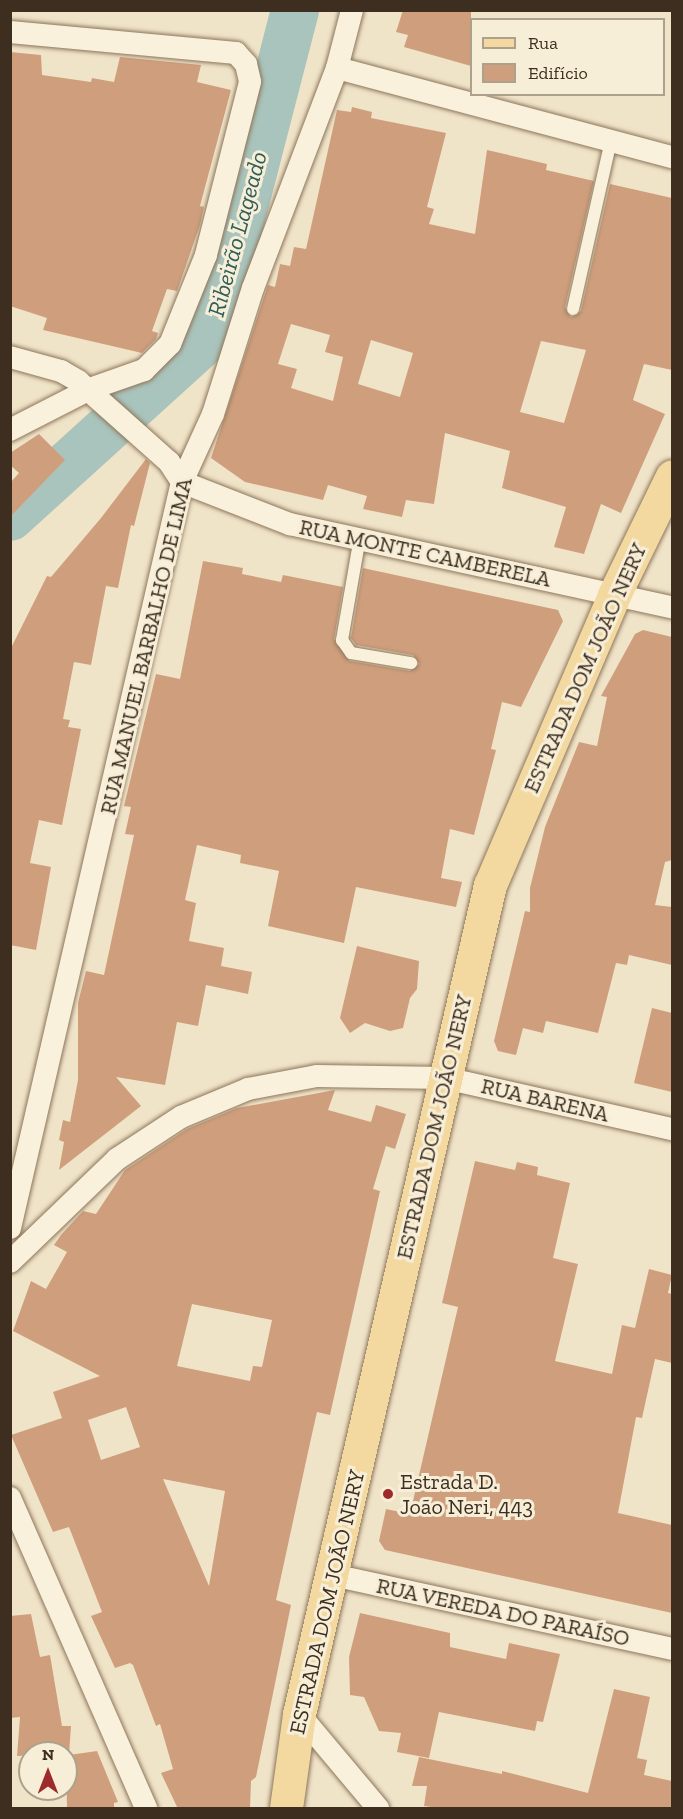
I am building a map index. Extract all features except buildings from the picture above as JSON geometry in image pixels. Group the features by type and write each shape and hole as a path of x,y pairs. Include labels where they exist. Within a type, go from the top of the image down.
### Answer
{"main road":[{"name":"ESTRADA DOM JOÃO NERY","path":"286,1809 299,1714 333,1575 490,885 614,595 672,476"}],"street":[{"name":"RUA MANUEL BARBALHO DE LIMA","path":"10,1228 182,482 213,414 253,288 337,68 352,10"},
{"path":"10,32 236,53 249,72 245,115 206,255 170,344 144,370 90,389 10,430"},
{"path":"337,68 672,157"},
{"path":"10,357 61,371 90,389 169,462 182,482"},
{"name":"RUA MONTE CAMBERELA","path":"182,482 290,524 360,537 672,607"},
{"name":"RUA BARENA","path":"10,1262 117,1159 181,1117 248,1089 317,1076 445,1078 672,1129"},
{"path":"10,1498 146,1809"},
{"name":"RUA VEREDA DO PARAÍSO","path":"333,1575 672,1649"},
{"path":"299,1714 378,1809"}],"lane":[{"path":"573,309 611,141"},
{"path":"360,537 342,631 344,647 351,653 411,663"}],"waterway":[{"name":"Ribeirão Lageado","path":"10,517 211,335 295,10"}],"place":[{"name":"Estrada D. João Neri, 443","path":"388,1494"}]}
